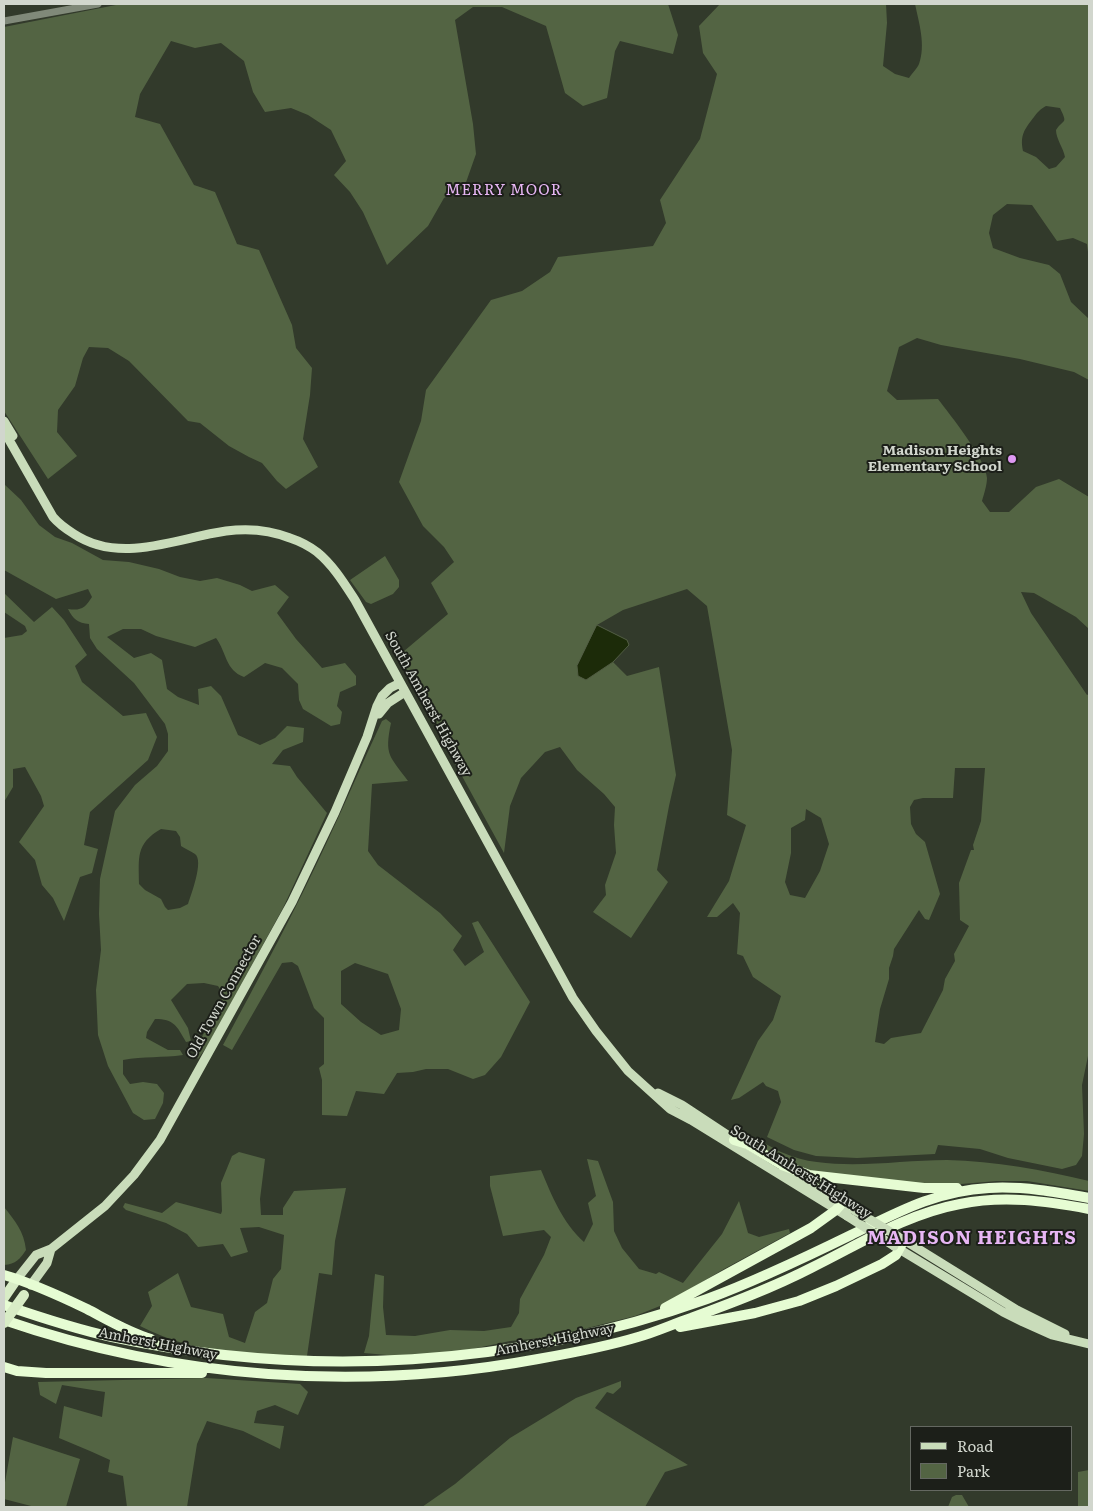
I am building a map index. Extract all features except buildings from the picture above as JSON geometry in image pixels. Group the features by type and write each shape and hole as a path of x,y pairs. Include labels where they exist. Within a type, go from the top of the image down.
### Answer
{"highway":[{"path":"734,1140 747,1144 782,1165 809,1175 924,1188 988,1188"},
{"name":"Amherst Highway","path":"4,1305 73,1327 109,1336 169,1348 242,1358 371,1362 425,1359 479,1353 554,1341 667,1312 754,1281 922,1201 988,1188 1028,1188 1089,1198"},
{"name":"Amherst Highway","path":"4,1322 44,1334 138,1357 224,1371 297,1376 387,1376 473,1370 574,1352 638,1337 748,1297 806,1271 906,1220 941,1208 978,1201 1016,1199 1058,1203 1089,1209"},
{"path":"621,1325 666,1307 811,1228 839,1206"},
{"path":"638,1337 679,1327 761,1312 799,1300 836,1286 882,1264 896,1255 899,1245"},
{"path":"4,1275 86,1309 140,1336 205,1353"},
{"name":"Old Town Connector","path":"6,1294 16,1279"},
{"name":"Old Town Connector","path":"4,1322 31,1285"},
{"path":"4,1367 27,1372 171,1372 269,1377 297,1376"}],"main road":[{"name":"South Amherst Highway","path":"4,421 69,531"},
{"name":"South Amherst Highway","path":"4,431 57,522 89,543 117,549 145,547 239,530 268,532 296,540 317,552 345,584 577,1004 610,1050 628,1071 670,1109 839,1206 856,1211 899,1245"},
{"name":"Old Town Connector","path":"16,1279 36,1254 51,1249 105,1206 134,1175 160,1140 292,902 335,812 372,725 382,696 390,688 400,683"},
{"name":"Old Town Connector","path":"372,725 388,703 405,692"},
{"name":"South Amherst Highway","path":"648,1089 682,1105 839,1206 847,1216 1017,1310 1076,1341 1089,1344"},
{"name":"Old Town Connector","path":"31,1285 47,1263 51,1249"}],"street":[{"path":"4,21 98,4"}],"green space":[{"path":"121,4 668,4 678,35 673,54 620,41 615,51 607,98 583,106 565,93 546,26 502,7 473,7 455,20 473,124 476,154 464,188 444,198 428,226 387,265 363,212 350,192 334,175 346,161 331,130 308,115 291,108 265,112 253,92 244,61 221,43 195,48 171,41 140,94 135,117 160,124 194,185 215,192 237,244 259,250 292,325 296,348 312,368 303,439 318,467 286,489 262,463 229,446 200,423 188,421 129,361 108,348 89,347 83,358 75,386 58,410 57,432 77,456 48,479 4,411 4,27"},
{"path":"720,4 886,4 887,23 883,66 895,74 909,78 919,64 922,49 915,4 1089,4 1089,260 1087,244 1073,238 1057,241 1032,205 1007,204 993,215 989,233 993,248 1020,258 1049,265 1060,274 1071,302 1089,319 1089,380 1074,372 1020,359 941,345 917,338 899,347 887,391 897,400 938,399 967,437 981,460 987,478 982,501 990,512 1009,512 1036,487 1059,479 1089,497 1089,629 1076,617 1034,593 1021,592 1031,613 1087,695 1089,694 1089,1051 1082,1085 1084,1134 1082,1156 1076,1165 1062,1169 1008,1158 980,1149 938,1145 935,1154 857,1158 816,1156 794,1150 767,1137 781,1102 778,1091 766,1086 763,1082 739,1098 731,1100 758,1041 773,1020 781,996 753,977 743,956 737,954 740,913 733,903 717,917 707,917 729,881 746,825 727,815 732,750 707,606 687,589 623,610 597,625 577,666 586,680 613,662 627,676 659,667 676,775 657,870 668,882 631,938 593,912 606,895 605,885 616,853 615,807 604,794 577,770 560,747 545,752 521,778 510,806 504,853 397,657 448,614 431,583 454,562 444,547 423,526 399,482 421,421 426,390 491,300 522,291 550,272 558,257 653,246 666,223 660,200 700,139 717,74 703,53 699,26","holes":["1046,106 1060,108 1064,117 1064,121 1056,130 1065,157 1056,167 1049,169 1036,157 1023,151 1022,145 1025,129 1042,108","955,768 985,768 981,821 973,845 974,850 971,850 959,883 960,920 969,926 954,954 955,961 945,979 943,990 921,1033 891,1038 884,1044 875,1042 880,1009 889,979 889,968 894,949 919,910 925,919 929,920 940,894 925,842 916,834 911,824 910,807 914,800 923,798 953,798","806,809 821,818 829,844 820,871 805,898 790,895 785,882 791,853 791,828 805,820"]},
{"path":"4,484 21,500 39,525 55,537 72,543 103,560 129,562 200,581 217,578 252,591 275,585 289,597 277,613 296,639 322,668 345,663 356,676 356,685 340,692 337,706 342,712 340,724 331,726 303,709 299,700 298,684 282,668 265,663 244,677 230,666 216,638 195,647 156,636 141,629 123,629 107,637 134,658 151,653 162,660 167,689 178,697 199,705 198,689 211,686 221,696 238,735 260,745 275,738 287,726 304,728 303,742 283,750 272,764 290,766 327,813 283,908 208,1045 198,1059 194,1052 224,995 218,986 204,983 187,984 171,1000 188,1028 191,1041 186,1042 174,1024 167,1020 155,1019 147,1032 146,1038 168,1050 180,1050 183,1055 123,1060 123,1074 130,1084 143,1082 157,1084 164,1093 163,1103 155,1119 144,1120 133,1113 108,1066 98,1035 96,990 101,950 100,879 115,811 135,785 157,766 168,751 168,734 165,724 134,683 97,649 90,638 89,624 82,623 74,618 68,609 76,610 85,606 92,597 88,589 56,599 4,570","holes":["161,829 176,831 180,837 181,846 195,854 198,870 188,904 180,908 168,910 161,899 145,890 139,884 139,859 143,846 153,835"]},
{"path":"385,556 399,580 399,587 393,594 371,604 366,602 350,580"},
{"path":"4,593 34,622 52,607 64,620 87,655 75,666 82,682 123,716 146,713 157,737 148,760 90,812 84,845 98,849 92,873 80,877 64,921 53,898 42,885 35,860 19,842 44,806 41,796 25,767 13,769 13,787 4,802 4,638 22,635 27,631 25,626 4,612"},
{"path":"386,719 391,723 388,742 390,755 408,781 372,784 368,851 378,865 440,913 462,936 453,950 465,966 484,952 472,923 478,921 530,1002 501,1057 485,1075 473,1079 448,1069 426,1069 397,1073 384,1094 356,1091 347,1116 322,1115 322,1080 319,1068 324,1064 324,1018 314,1008 298,966 292,962 282,963 232,1050 223,1045 302,893 382,721","holes":["355,963 388,974 401,1009 399,1030 381,1035 361,1022 341,1004 341,971"]},
{"path":"753,1141 764,1143 781,1152 799,1158 833,1164 947,1160 1019,1167 1089,1181 1089,1191 1027,1181 997,1181 937,1186 835,1177 794,1167"},
{"path":"239,1152 265,1159 260,1199 261,1215 283,1215 283,1208 294,1191 346,1188 335,1241 332,1275 319,1273 307,1356 248,1355 218,1351 172,1340 140,1326 152,1306 148,1292 178,1273 191,1307 223,1314 229,1337 245,1343 255,1312 267,1303 273,1279 281,1269 284,1235 259,1227 240,1228 248,1252 231,1257 223,1244 198,1247 187,1234 166,1223 126,1210 123,1207 125,1203 162,1213 176,1202 221,1214 221,1183 232,1156"},
{"path":"587,1159 598,1161 613,1202 614,1231 622,1248 639,1269 656,1274 659,1272 683,1283 722,1234 739,1201 748,1233 759,1237 789,1229 790,1233 665,1304 635,1316 552,1337 510,1341 458,1352 398,1356 364,1353 369,1336 375,1274 384,1276 383,1307 386,1335 415,1336 450,1330 484,1331 511,1327 519,1313 520,1299 544,1255 551,1237 544,1230 503,1236 490,1186 490,1176 541,1170 564,1217 584,1242 593,1224 588,1203 596,1196"},
{"path":"4,1207 21,1232 26,1250 12,1264 4,1265"},
{"path":"206,1378 300,1384 308,1392 298,1415 275,1405 257,1411 254,1423 284,1426 280,1449 243,1431 207,1421 197,1444 187,1507 127,1507 123,1476 108,1472 110,1460 59,1438 64,1406 102,1417 105,1392 62,1385 56,1404 40,1395 38,1382"},
{"path":"621,1381 621,1387 613,1394 607,1392 595,1408 688,1465 665,1472 645,1507 422,1507 455,1484 510,1438 576,1398"},
{"path":"13,1437 80,1459 66,1507 35,1507 4,1499 4,1488"},
{"path":"1089,1470 1089,1507 1078,1507 1078,1472"},
{"path":"962,1495 969,1507 948,1507 952,1497"}],"shaded area":[{"path":"597,625 627,640 629,645 613,662 586,680 578,676 577,666"}],"place":[{"name":"Madison Heights Elementary School","path":"1012,459"}],"district":[{"name":"MERRY MOOR","path":"504,191"},
{"name":"MADISON HEIGHTS","path":"972,1238"}]}
